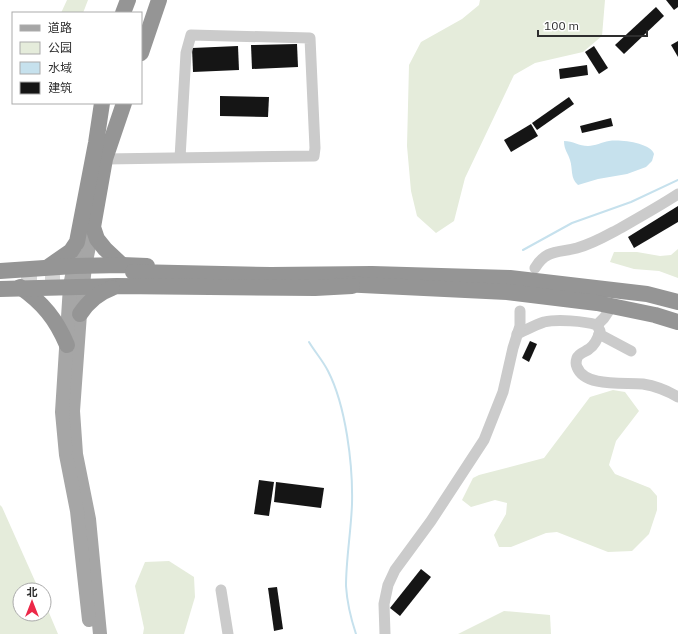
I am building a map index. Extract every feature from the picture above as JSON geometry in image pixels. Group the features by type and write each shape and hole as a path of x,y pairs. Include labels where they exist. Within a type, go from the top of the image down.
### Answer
{"highway":[{"path":"123,12 128,0"},
{"path":"142,50 159,0"},
{"path":"47,267 71,250 77,242 102,104"},
{"path":"124,104 105,159 93,227 97,239 110,256 130,272"},
{"path":"0,271 80,266 130,272 264,280 510,278 647,294 678,302"},
{"path":"0,277 20,281 77,286 315,288 372,280 507,292 597,303 678,322"},
{"path":"0,283 20,281"},
{"path":"0,289 20,281"},
{"path":"20,281 42,304 61,331 67,345"},
{"path":"80,314 92,299 102,291 117,286"}],"main road":[{"path":"91,634 77,511 66,455 62,412 67,345 80,266 93,227"},
{"path":"77,242 80,266"},
{"path":"77,286 80,314 73,412 76,454 89,519 100,634"}],"street":[{"path":"105,159 180,158 314,156 315,148 310,38 191,35 186,53 180,158"},
{"path":"535,268 544,256 592,243 654,210 678,194"},
{"path":"612,306 598,330 594,344 589,349 582,352 577,358 576,365 579,371 585,377 604,383 642,384 655,387 678,397"},
{"path":"385,634 384,604 391,577 399,563 431,521 484,440 503,392 520,326 520,311"},
{"path":"517,334 544,322 581,321 598,330 631,352"},
{"path":"221,590 228,634"}],"green space":[{"path":"67,0 88,0 83,12 61,12"},
{"path":"480,0 605,0 602,36 583,52 535,63 514,75 465,178 454,221 436,233 417,216 411,191 407,146 409,65 421,42 462,19 479,5"},
{"path":"678,249 678,278 659,271 634,269 610,262 614,252 637,252 660,256 671,255"},
{"path":"613,390 625,392 639,411 616,441 609,465 615,474 650,488 657,496 657,510 649,534 632,551 608,552 557,532 546,533 511,547 499,547 494,535 506,514 507,503 495,500 471,507 462,500 473,478 479,475 544,458 590,397"},
{"path":"0,505 35,582 12,582 12,622 52,622 52,620 58,634 0,634"},
{"path":"169,561 194,577 195,597 184,634 143,634 144,628 135,586 145,562"},
{"path":"504,611 550,615 551,634 458,634"}],"water":[{"path":"564,141 588,146 609,141 627,141 647,147 652,150 654,154 652,161 646,167 627,174 598,179 578,185 573,176 571,163 565,149"}],"building":[{"path":"666,0 678,0 678,7 674,10"},
{"path":"656,7 664,16 624,54 615,45"},
{"path":"678,41 678,57 671,45"},
{"path":"297,44 298,67 252,69 251,45"},
{"path":"238,46 239,70 193,72 192,48"},
{"path":"594,46 608,68 599,74 585,52"},
{"path":"587,65 588,75 560,79 559,69"},
{"path":"220,96 269,97 268,117 220,116"},
{"path":"569,97 574,104 537,130 532,123"},
{"path":"611,118 613,126 582,133 580,126"},
{"path":"531,124 538,136 511,152 504,140"},
{"path":"678,206 678,222 634,248 628,237"},
{"path":"530,341 537,344 529,362 522,358"},
{"path":"259,480 274,482 269,516 254,514"},
{"path":"276,482 324,488 321,508 274,502"},
{"path":"421,569 431,577 400,616 390,608"},
{"path":"277,587 283,629 274,631 268,588"}],"waterway":[{"path":"523,250 572,223 631,202 678,180"},
{"path":"309,342 326,367 334,385 344,418 350,454 352,504 346,586 347,598 356,634"}],"tunnel":[{"path":"21,280 60,280"}]}
